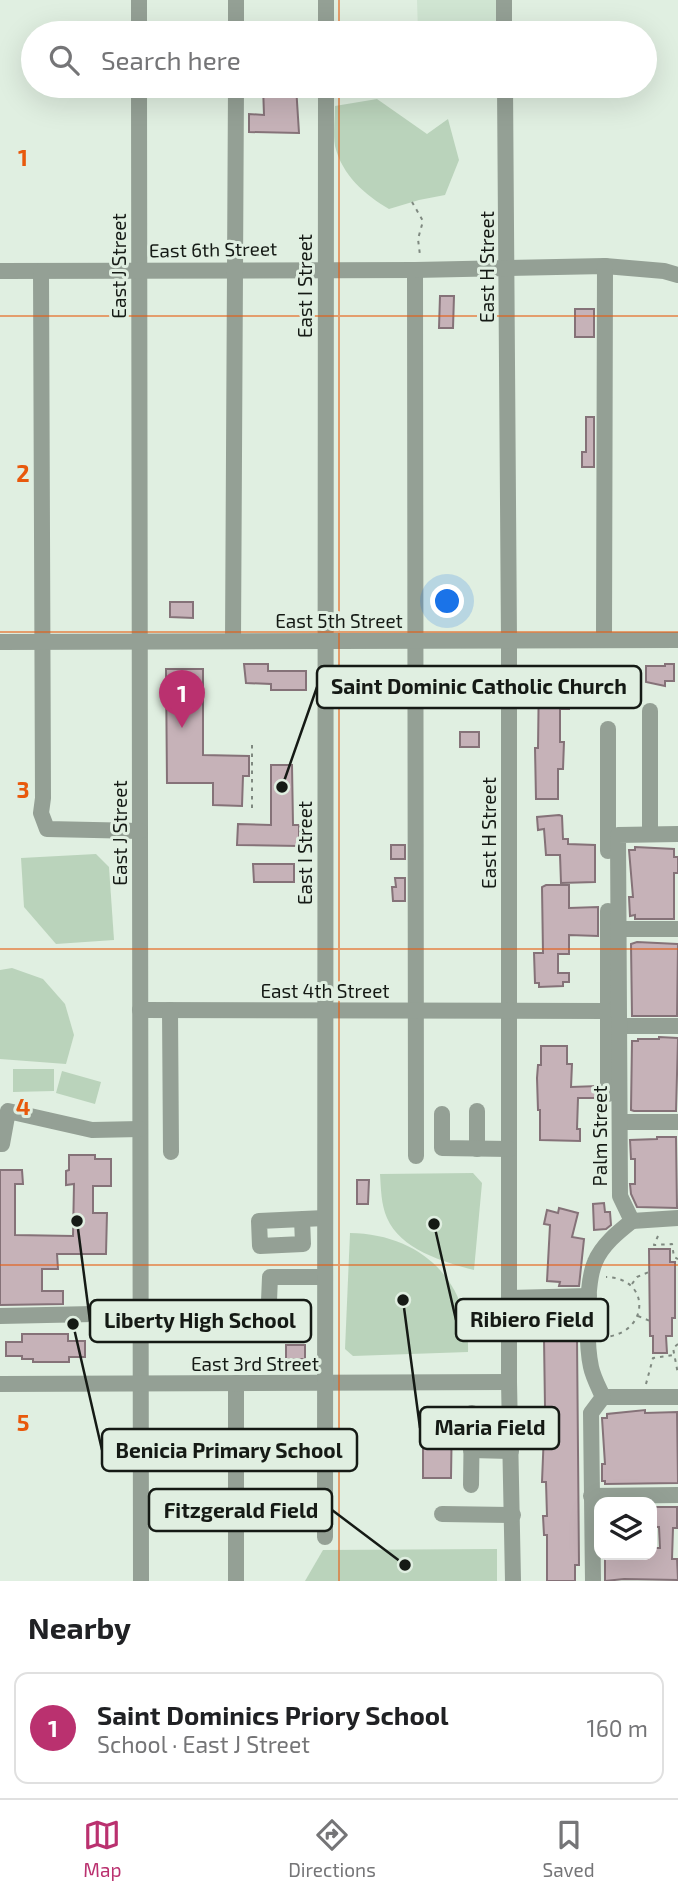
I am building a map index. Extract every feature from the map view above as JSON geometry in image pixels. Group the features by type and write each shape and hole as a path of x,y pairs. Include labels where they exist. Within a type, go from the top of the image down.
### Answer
{"street":[{"path":"139,0 139,21"},
{"path":"236,0 236,21"},
{"path":"326,0 326,21"},
{"path":"504,0 504,21"},
{"name":"East J Street","path":"139,98 141,1581"},
{"path":"233,641 236,98"},
{"name":"East I Street","path":"325,1537 326,98"},
{"name":"East H Street","path":"505,98 509,641 509,1382 513,1581"},
{"path":"604,639 605,267"},
{"name":"East 6th Street","path":"0,271 605,267 664,271 678,275"},
{"path":"416,1156 415,641 419,270"},
{"path":"41,271 44,642 41,813 47,829 140,831"},
{"name":"East 5th Street","path":"0,642 678,640"},
{"path":"650,711 650,834 678,834"},
{"path":"608,729 608,1094"},
{"name":"Palm Street","path":"632,1221 620,1196 618,835 650,834"},
{"path":"619,929 678,929"},
{"name":"East 4th Street","path":"140,1010 608,1011"},
{"path":"170,1010 171,1152"},
{"path":"620,1026 678,1026"},
{"path":"0,1144 4,1106 92,1130 140,1129"},
{"path":"477,1111 477,1149"},
{"path":"442,1114 442,1148 509,1149"},
{"path":"621,1122 678,1122"},
{"path":"302,1219 325,1218"},
{"path":"603,1397 591,1367 589,1296 596,1261 605,1246 632,1221 678,1218"},
{"path":"270,1301 270,1277 325,1277"},
{"path":"509,1298 589,1296"},
{"path":"0,1316 140,1313"},
{"path":"509,1318 589,1316"},
{"name":"East 3rd Street","path":"0,1384 509,1382"},
{"path":"236,1383 236,1581"},
{"path":"603,1397 678,1397"},
{"path":"593,1581 591,1413 603,1397"},
{"path":"471,1485 472,1413"},
{"path":"471,1450 511,1451"},
{"path":"591,1496 678,1495"},
{"path":"442,1514 513,1515"}],"path":[{"path":"412,202 423,221 418,239 419,270"},
{"path":"252,745 252,809"},
{"path":"658,1236 654,1245 672,1244 674,1256 678,1259"},
{"path":"631,1285 637,1277 649,1272"},
{"path":"598,1337 617,1337 630,1329 638,1316 639,1299 631,1285 619,1278 599,1277"},
{"path":"638,1316 650,1321"},
{"path":"678,1344 673,1348 678,1374"},
{"path":"646,1390 646,1377 653,1358 674,1355"}],"shaded area":[{"path":"417,0 499,0 500,21 418,21"},
{"path":"377,99 427,134 448,119 459,160 445,195 389,209 363,191 349,175 335,146 335,106"},
{"path":"96,854 109,867 114,940 56,944 24,907 21,858"},
{"path":"12,968 43,979 65,1004 74,1035 66,1064 0,1059 0,970"},
{"path":"13,1069 54,1069 54,1091 13,1092"},
{"path":"62,1071 101,1082 95,1104 56,1093"},
{"path":"473,1173 482,1183 474,1270 424,1253 393,1229 384,1207 380,1174"},
{"path":"350,1233 375,1235 398,1242 419,1252 436,1266 450,1283 460,1303 466,1326 468,1352 353,1356 345,1349"},
{"path":"497,1549 497,1581 305,1581 323,1550"}],"building":[{"path":"263,98 297,98 299,133 249,132 249,114 264,115"},
{"path":"440,296 454,296 453,328 439,328"},
{"path":"575,309 594,309 594,337 575,337"},
{"path":"586,417 594,417 594,467 582,467 582,452 586,452"},
{"path":"170,602 193,602 193,618 170,617"},
{"path":"244,664 268,664 268,671 306,671 306,690 271,690 271,684 246,683"},
{"path":"674,664 674,681 665,681 665,686 646,682 646,666"},
{"path":"166,669 203,669 203,755 249,756 249,776 243,776 242,806 213,805 213,783 167,783"},
{"path":"539,671 593,674 593,679 597,679 598,704 569,705 569,709 560,709 560,742 564,742 563,769 558,769 558,799 536,799 535,748 538,748"},
{"path":"460,732 479,732 479,747 460,747"},
{"path":"271,765 292,765 293,825 299,825 299,846 237,845 238,824 271,825"},
{"path":"562,816 563,839 568,839 568,844 595,845 595,882 561,883 560,855 546,855 544,829 538,830 537,817"},
{"path":"391,845 405,845 405,859 391,859"},
{"path":"635,847 674,849 674,857 678,857 678,873 674,873 674,919 635,919 635,915 630,916 629,897 633,897 629,850 635,850"},
{"path":"253,864 294,864 294,882 254,882"},
{"path":"395,878 405,878 405,901 393,901 392,887 396,887"},
{"path":"569,885 569,908 598,907 598,936 569,935 569,954 558,954 558,973 569,973 569,982 563,982 563,986 539,987 539,983 535,983 534,953 543,953 542,887"},
{"path":"631,944 678,944 677,1016 632,1016"},
{"path":"659,1037 678,1038 676,1111 631,1110 632,1041"},
{"path":"541,1046 567,1046 567,1064 572,1064 571,1087 598,1086 598,1098 578,1098 577,1129 580,1129 580,1141 540,1140 537,1078 538,1065 541,1065"},
{"path":"676,1137 677,1208 637,1207 631,1194 630,1184 635,1184 635,1159 631,1159 630,1140"},
{"path":"69,1155 95,1155 95,1159 111,1159 111,1186 93,1186 93,1213 107,1213 106,1254 57,1254 58,1269 42,1269 42,1291 63,1291 63,1304 0,1305 0,1170 22,1170 23,1184 15,1184 15,1235 73,1236 74,1184 66,1185"},
{"path":"357,1180 369,1180 368,1204 357,1204"},
{"path":"604,1203 605,1212 610,1212 611,1225 606,1229 594,1230 593,1204"},
{"path":"559,1208 578,1213 572,1237 584,1239 579,1286 559,1286 560,1282 547,1281 550,1225 544,1224 547,1210 558,1213"},
{"path":"649,1249 670,1249 670,1262 675,1262 675,1318 672,1318 672,1336 666,1336 667,1353 653,1353 653,1336 650,1336"},
{"path":"553,1332 576,1332 577,1337 579,1565 575,1565 575,1581 547,1581 547,1535 544,1535 543,1516 547,1516 546,1482 542,1482 544,1338 553,1337"},
{"path":"22,1334 68,1334 68,1341 85,1341 85,1357 69,1357 69,1362 33,1362 33,1359 22,1359 22,1356 6,1356 6,1342 22,1342"},
{"path":"286,1345 305,1345 305,1359 286,1359"},
{"path":"645,1410 645,1413 677,1412 678,1483 605,1484 605,1481 602,1481 602,1464 605,1464 602,1418 607,1418 607,1414"},
{"path":"423,1415 452,1415 451,1478 423,1478"},
{"path":"657,1507 677,1507 672,1559 677,1559 678,1580 605,1581 605,1560 657,1560 657,1548 660,1548"}],"place":[{"name":"Saint Dominics Priory School","path":"182,728"},
{"name":"Saint Dominic Catholic Church","path":"282,787"},
{"name":"Liberty High School","path":"77,1221"},
{"name":"Ribiero Field","path":"434,1224"},
{"name":"Maria Field","path":"403,1300"},
{"name":"Benicia Primary School","path":"73,1324"},
{"name":"Fitzgerald Field","path":"405,1565"}]}
